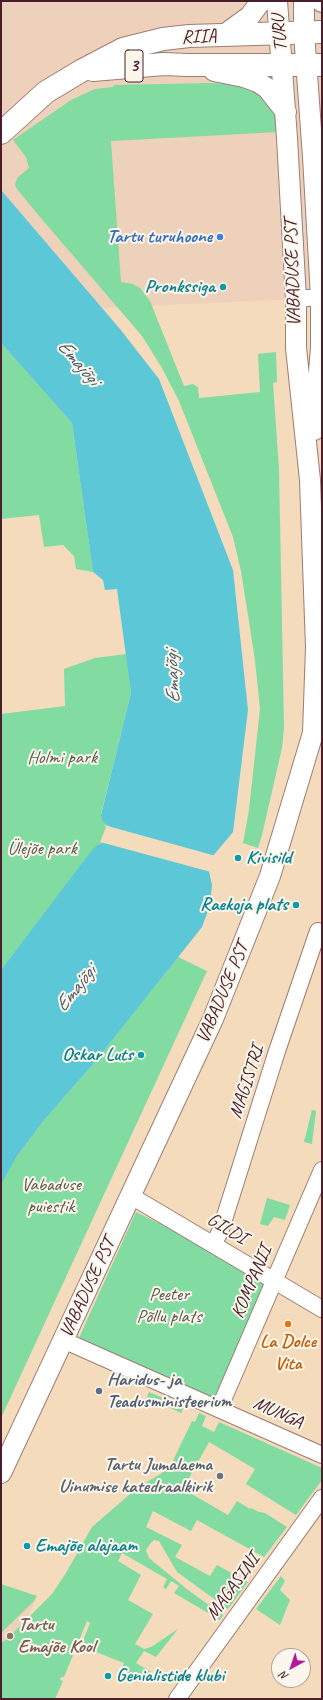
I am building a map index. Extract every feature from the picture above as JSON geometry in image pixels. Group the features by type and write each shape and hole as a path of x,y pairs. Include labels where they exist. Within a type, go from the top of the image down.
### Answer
{"highway":[{"name":"RIIA","path":"1,133 46,92 123,50 163,39 189,36 224,35 300,49"},
{"name":"RIIA","path":"82,71 164,64 187,65 300,49"}],"main road":[{"path":"224,35 250,16 261,1"},
{"name":"TURU","path":"277,1 300,49"},
{"path":"283,1 300,49"},
{"name":"TURU","path":"300,49 303,1"},
{"name":"VABADUSE PST","path":"1,1473 213,1019 261,901 317,734 316,646 310,480 297,353 286,112 300,49"},
{"name":"VABADUSE PST","path":"300,49 302,73 311,126 321,306 321,348 310,480"},
{"path":"187,65 244,76 258,82 268,88 286,112"},
{"path":"311,126 322,98"}],"street":[{"path":"296,308 321,306"},
{"name":"MAGISTRI","path":"213,1244 220,1232 277,1051 318,931"},
{"name":"KOMPANII","path":"219,1409 322,1170"},
{"name":"GILDI","path":"131,1196 322,1309"},
{"name":"MUNGA","path":"63,1340 322,1455"},
{"name":"MAGASINI","path":"177,1699 322,1498"}],"shaded area":[{"path":"1,1 322,1 322,298 100,308 1,194"},
{"name":"Tartu Emajõe Kool","path":"1,1584 37,1596 1,1677"}],"green space":[{"path":"211,83 256,88 274,106 279,132 111,141 121,282 133,284 140,288 150,301 184,386 193,384 198,387 199,398 260,392 258,354 276,352 277,382 273,383 279,469 284,728 282,748 258,848 243,843 249,810 260,709 255,660 241,571 233,537 179,401 162,368 142,336 40,217 15,185 17,178 29,168 26,157 13,140 71,100 95,89 113,87 114,85"},
{"path":"1,343 72,423 93,572 76,569 74,556 63,545 44,547 39,515 1,519"},
{"path":"126,654 131,693 101,814 109,826 103,843 97,845 1,970 1,714 65,706 64,669 95,658"},
{"name":"Vabaduse puiestik","path":"178,957 207,971 1,1418 1,1185 17,1156 45,1119 95,1062"},
{"path":"312,1110 316,1111 312,1144 304,1142"},
{"path":"267,1198 290,1205 285,1220 274,1217 268,1226 260,1224"},
{"name":"Peeter Põllu plats","path":"136,1212 163,1225 265,1282 217,1401 78,1340"},
{"path":"149,1392 184,1407 181,1413 147,1397"},
{"path":"199,1413 206,1416 202,1426 214,1432 219,1422 322,1468 322,1480 296,1515 246,1484 255,1469 209,1442 183,1489 228,1515 237,1501 250,1509 251,1508 265,1513 287,1527 264,1557 197,1520 191,1531 153,1511 146,1527 182,1545 175,1557 210,1576 217,1565 248,1582 228,1609 177,1572 159,1541 154,1540 150,1544 146,1550 149,1558 188,1590 223,1615 220,1620 174,1593 179,1586 171,1581 166,1589 163,1587 167,1579 122,1553 118,1561 141,1575 128,1600 153,1614 135,1644 144,1649 151,1647 178,1629 156,1657 144,1651 136,1663 151,1672 146,1681 121,1670 124,1663 81,1646 90,1623 87,1621 64,1677 61,1677 60,1680 63,1681 55,1699 1,1699 1,1643 7,1639 52,1594 66,1573 92,1527 137,1488 162,1473 171,1465 192,1421 195,1422"},
{"path":"281,1576 285,1581 280,1590 290,1600 280,1625 256,1609"},
{"path":"1,1584 37,1596 34,1601 1,1633"}],"water":[{"name":"Emajõgi","path":"1,190 120,329 159,379 233,570 248,710 233,832 207,863 212,885 210,905 202,927 95,1062 45,1119 17,1156 1,1185 1,970 89,854 97,845 103,843 109,826 103,822 101,815 131,693 117,589 105,590 103,580 93,572 72,423 1,343"}],"pier":[{"path":"104,825 216,856 209,864 211,872 100,842 106,827"}],"place":[{"name":"Tartu turuhoone","path":"220,237"},
{"name":"Pronkssiga","path":"223,287"},
{"name":"Kivisild","path":"238,858"},
{"name":"Raekoja plats","path":"296,905"},
{"name":"Oskar Luts","path":"141,1055"},
{"name":"La Dolce Vita","path":"288,1324"},
{"name":"Haridus- ja Teadusministeerium","path":"99,1391"},
{"name":"Tartu Jumalaema Uinumise katedraalkirik","path":"220,1476"},
{"name":"Emajõe alajaam","path":"27,1546"},
{"name":"Tartu Emajõe Kool","path":"10,1636"},
{"name":"Genialistide klubi","path":"108,1676"}],"park label":[{"name":"Holmi park","path":"62,758"},
{"name":"Ülejõe park","path":"42,849"}]}
